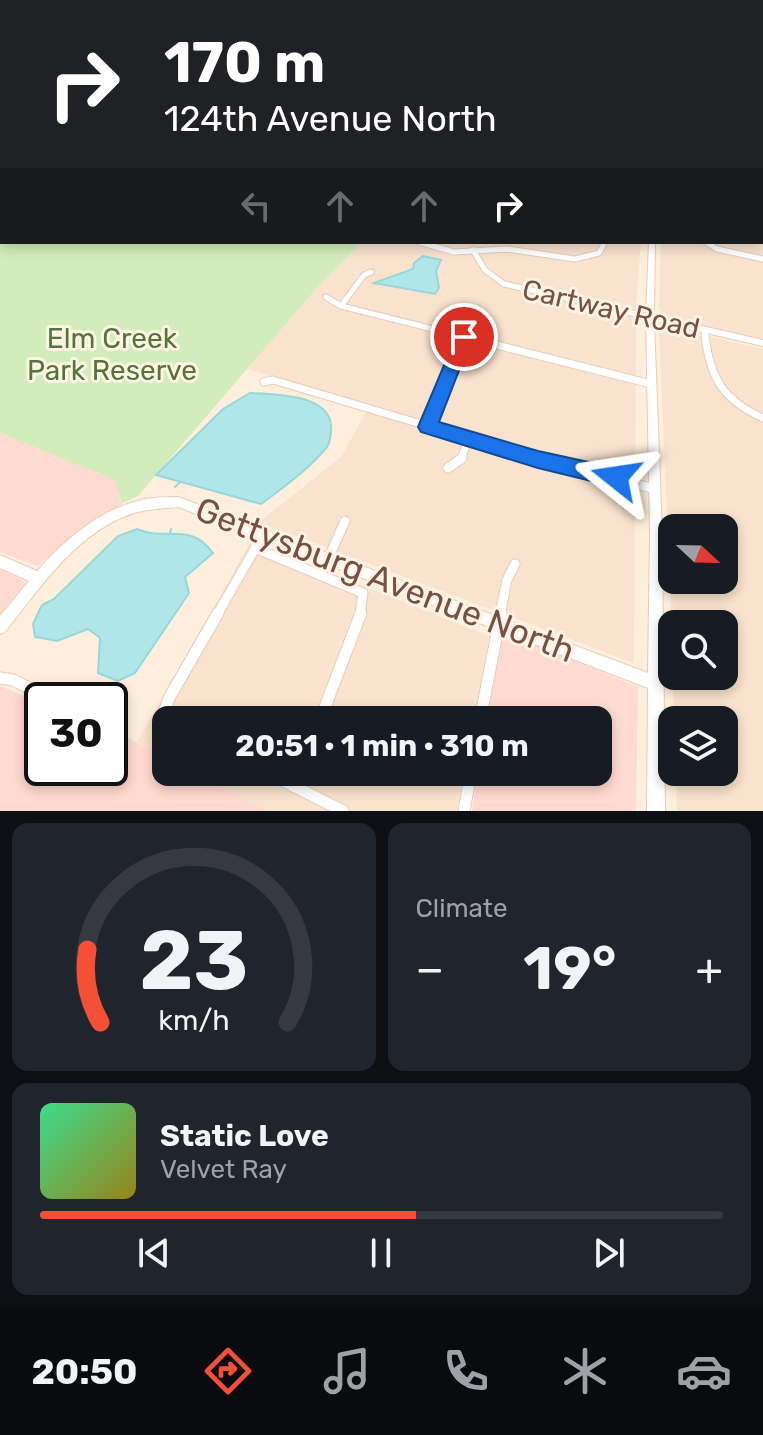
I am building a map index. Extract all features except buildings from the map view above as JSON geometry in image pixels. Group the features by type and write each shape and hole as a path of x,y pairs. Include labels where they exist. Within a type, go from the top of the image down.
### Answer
{"street":[{"path":"425,244 446,251 512,249 575,259 599,253 604,244"},
{"path":"652,244 650,317 655,489 656,811"},
{"path":"709,244 717,249 763,259"},
{"name":"Cartway Road","path":"473,250 491,276 512,287 763,343"},
{"path":"341,306 364,275 371,272"},
{"path":"326,297 341,306 651,384"},
{"path":"704,330 708,369 716,386 735,404 763,418"},
{"path":"428,427 464,337"},
{"path":"264,382 273,380 468,439 655,489"},
{"path":"448,468 461,461 468,439"},
{"name":"Gettysburg Avenue North","path":"0,627 62,552 91,528 116,513 144,504 168,501 189,504 657,684"},
{"path":"329,557 345,521"},
{"path":"168,706 169,698 264,533"},
{"path":"255,548 363,593 364,605 325,706"},
{"path":"0,561 40,579"},
{"path":"483,706 507,580 515,564"},
{"path":"0,678 24,686"},
{"path":"464,811 468,786"},
{"path":"295,787 343,811"}],"shaded area":[{"path":"354,244 641,244 636,306 634,663 259,522 341,457 370,405 247,369"},
{"path":"661,244 763,244 763,339 668,318 659,309"},
{"path":"669,328 763,349 763,811 677,811 676,786 738,786 738,706 674,706 673,690 738,690 738,610 671,610 671,594 738,594 738,514 667,514 659,329"},
{"path":"0,433 116,480 122,506 91,521 38,566 0,552"},
{"path":"251,541 489,636 476,706 157,706"},
{"path":"0,569 24,581 26,586 0,620"},
{"path":"509,634 638,687 636,811 472,811 476,786 612,786 612,706 489,706 501,639"},
{"path":"0,686 24,696 24,786 128,786 128,738 152,750 152,786 221,786 268,811 0,811"},
{"path":"152,716 152,750 137,742"},
{"path":"221,786 461,786 457,811 268,811"}],"green space":[{"name":"Elm Creek Park Reserve","path":"0,244 360,244 320,284 138,496 122,503 115,480 0,433"}],"water":[{"path":"423,256 441,260 436,271 439,288 435,294 374,283 413,269 414,263"},
{"path":"250,393 300,398 323,409 329,417 331,429 327,447 261,504 156,475 223,409"},
{"path":"137,529 158,534 186,535 204,543 213,553 185,577 189,593 135,673 118,681 98,673 100,638 88,629 57,641 35,637 33,624 42,605 54,599 118,536"}],"waterway":[{"path":"175,487 180,482"},
{"path":"170,533 171,529"}],"route":[{"path":"464,337 428,427 538,459 616,477"}]}
